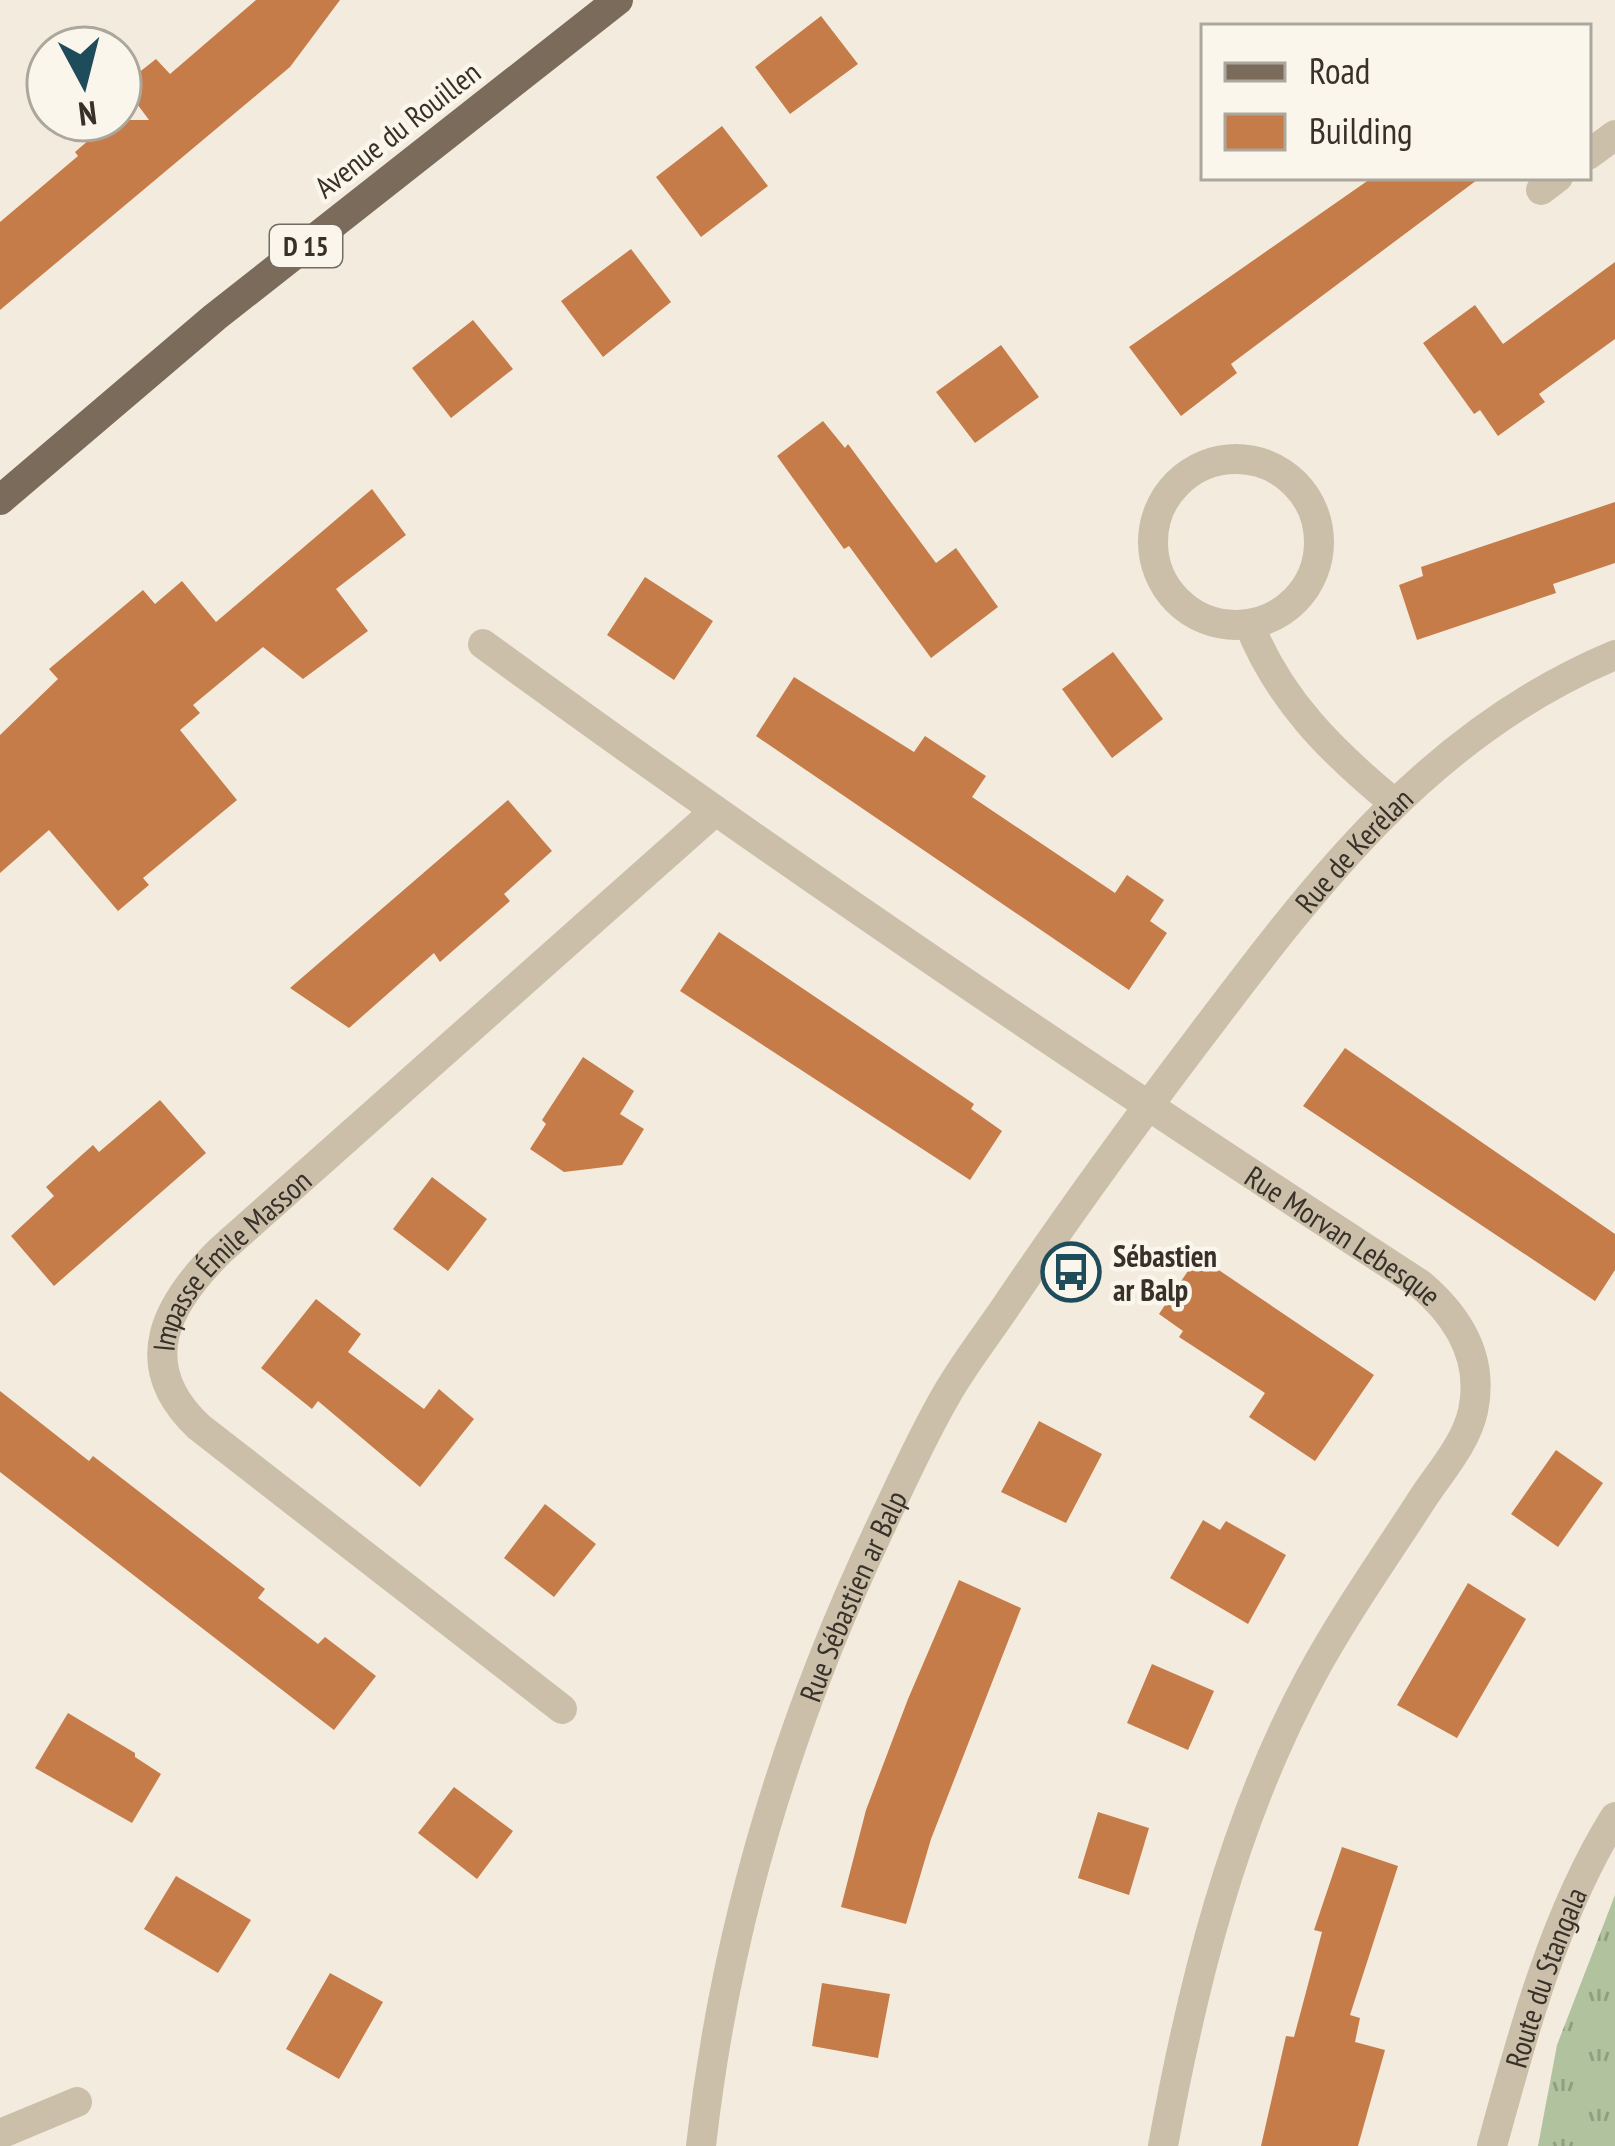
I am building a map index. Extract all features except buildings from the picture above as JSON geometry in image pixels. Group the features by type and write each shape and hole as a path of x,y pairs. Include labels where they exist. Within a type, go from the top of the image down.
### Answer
{"main road":[{"name":"Avenue du Rouillen","path":"0,500 214,317 618,0"}],"street":[{"path":"1238,459 1261,463 1285,475 1309,501 1319,542 1318,560 1305,588 1280,614 1249,624 1215,623 1179,604 1161,576 1152,544 1156,517 1175,485 1206,464 1238,459"},
{"path":"1249,624 1285,695 1348,765 1394,803"},
{"name":"Rue Morvan Lebesque","path":"483,644 713,812 1433,1294 1463,1332 1476,1389 1466,1434 1338,1630 1270,1764 1226,1887 1194,1999 1163,2146"},
{"name":"Rue de Kerélan","path":"1147,1106 1286,926 1394,803 1492,721 1571,674 1615,656"},
{"name":"Impasse Émile Masson","path":"562,1708 199,1427 176,1400 168,1381 164,1333 175,1302 221,1250 713,812"},
{"name":"Rue Sébastien ar Balp","path":"701,2146 727,1981 755,1861 788,1748 839,1616 949,1390 1147,1106"},
{"name":"Route du Stangala","path":"1492,2146 1549,1962 1580,1883 1615,1817"},
{"path":"0,2134 77,2102"}],"green space":[{"path":"1615,1895 1615,2146 1538,2146 1557,2045"}],"place":[{"name":"Sébastien ar Balp","path":"1071,1272"}]}
